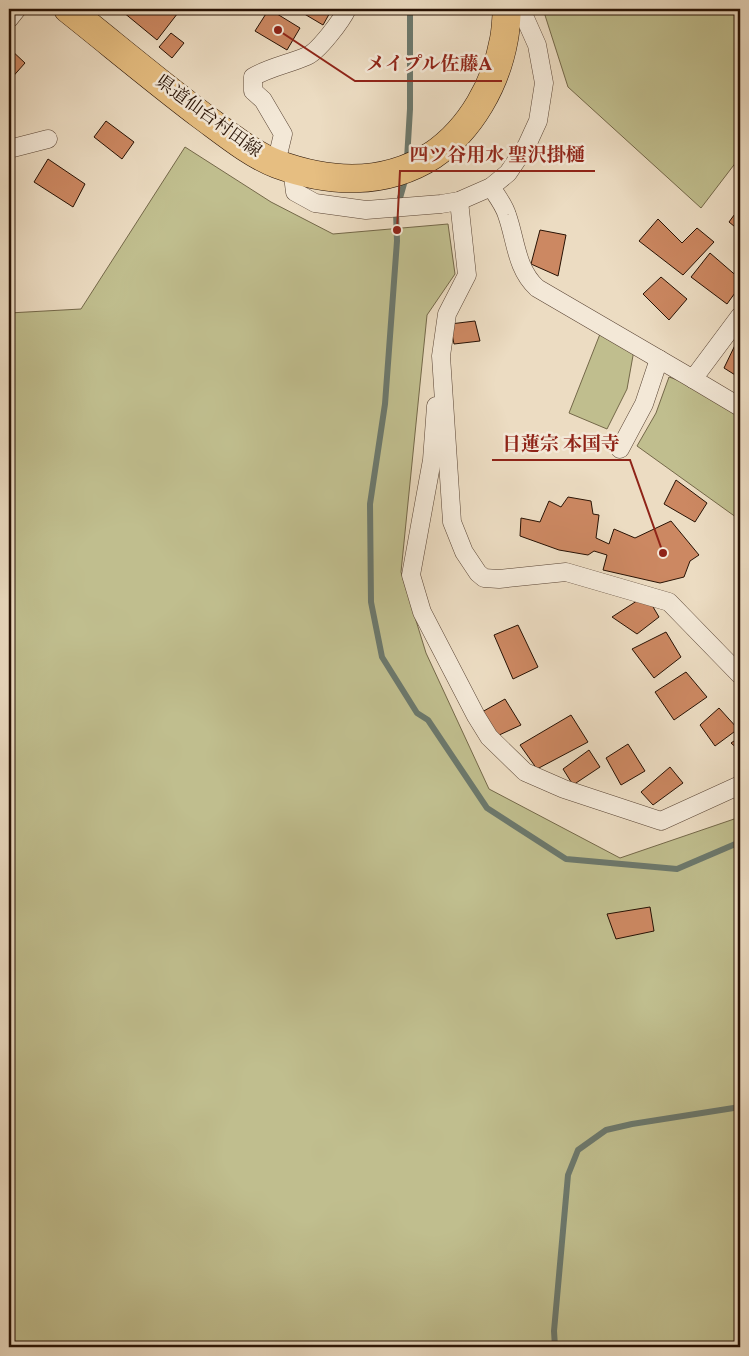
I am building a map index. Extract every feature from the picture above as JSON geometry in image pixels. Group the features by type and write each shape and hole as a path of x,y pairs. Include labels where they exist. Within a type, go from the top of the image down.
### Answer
{"main road":[{"name":"県道仙台村田線","path":"68,9 226,134 284,166 334,178 361,179 388,174 420,164 447,146 473,116 494,78 504,39 507,9"}],"street":[{"path":"9,19 17,9"},
{"path":"347,9 341,21 310,56 266,70 252,77 253,91 263,100 283,134 284,166 295,192 315,203 366,210 441,204 459,200 491,187 508,173 527,145 538,121 544,83 537,45 521,9"},
{"path":"9,149 48,139"},
{"path":"491,187 507,213 521,266 528,280 536,288 740,406"},
{"path":"459,200 467,275 447,314 441,356 432,460 412,575 422,612 476,716 489,737 525,772 564,789 661,821 740,785"},
{"path":"693,379 740,316"},
{"path":"441,356 452,522 464,552 478,573 484,578 498,579 566,572 669,602 740,675"},
{"path":"620,449 644,404 659,359"}],"shaded area":[{"path":"543,9 740,9 740,157 701,208 568,87"},
{"path":"185,147 271,202 333,234 448,224 455,274 427,315 401,572 426,653 489,789 620,858 740,817 740,1347 9,1347 9,313 81,309"},
{"path":"600,334 634,350 627,389 607,429 569,413"},
{"path":"669,377 692,385 740,415 740,520 637,446 656,413"}],"building":[{"path":"125,9 181,9 157,40 123,12"},
{"path":"269,9 300,28 287,50 255,31"},
{"path":"296,9 332,9 323,25"},
{"path":"171,33 184,43 172,58 159,47"},
{"path":"9,48 25,63 9,81"},
{"path":"106,121 134,142 122,159 94,137"},
{"path":"48,159 85,184 73,207 34,182"},
{"path":"740,207 740,231 729,222"},
{"path":"658,219 682,243 697,228 714,242 683,275 639,241"},
{"path":"540,230 566,235 558,276 531,264"},
{"path":"710,253 740,279 740,286 727,304 691,277"},
{"path":"661,277 687,299 669,320 643,294"},
{"path":"475,321 480,341 454,344 450,324"},
{"path":"737,341 740,343 740,378 724,368"},
{"path":"676,480 707,503 695,522 664,504"},
{"path":"568,497 591,501 593,514 599,515 596,538 609,544 614,529 635,538 671,521 699,555 690,561 684,577 660,583 603,570 607,555 594,551 588,555 559,550 520,536 521,518 540,522 549,501 561,507"},
{"path":"646,595 659,617 637,634 612,617"},
{"path":"518,625 538,667 513,679 494,635"},
{"path":"666,632 681,657 654,678 632,649"},
{"path":"686,672 707,697 674,720 655,692"},
{"path":"505,699 521,725 497,736 482,712"},
{"path":"719,708 738,729 715,746 700,725"},
{"path":"571,715 588,742 537,769 520,745"},
{"path":"740,737 740,751 731,743"},
{"path":"628,744 645,771 621,785 606,758"},
{"path":"589,750 600,767 573,785 563,769"},
{"path":"670,767 683,783 653,805 641,792"},
{"path":"650,907 654,931 616,939 607,914"}],"waterway":[{"path":"407,159 410,109 410,9"},
{"path":"406,177 396,212 397,241 385,404 370,504 371,602 382,657 417,713 428,720 487,808 566,859 677,869 740,842"},
{"path":"555,1347 554,1331 568,1175 578,1150 606,1130 632,1124 740,1107"}],"place":[{"name":"メイプル佐藤A","path":"278,30"},
{"name":"四ツ谷用水 聖沢掛樋","path":"397,230"},
{"name":"日蓮宗 本国寺","path":"663,553"}]}
